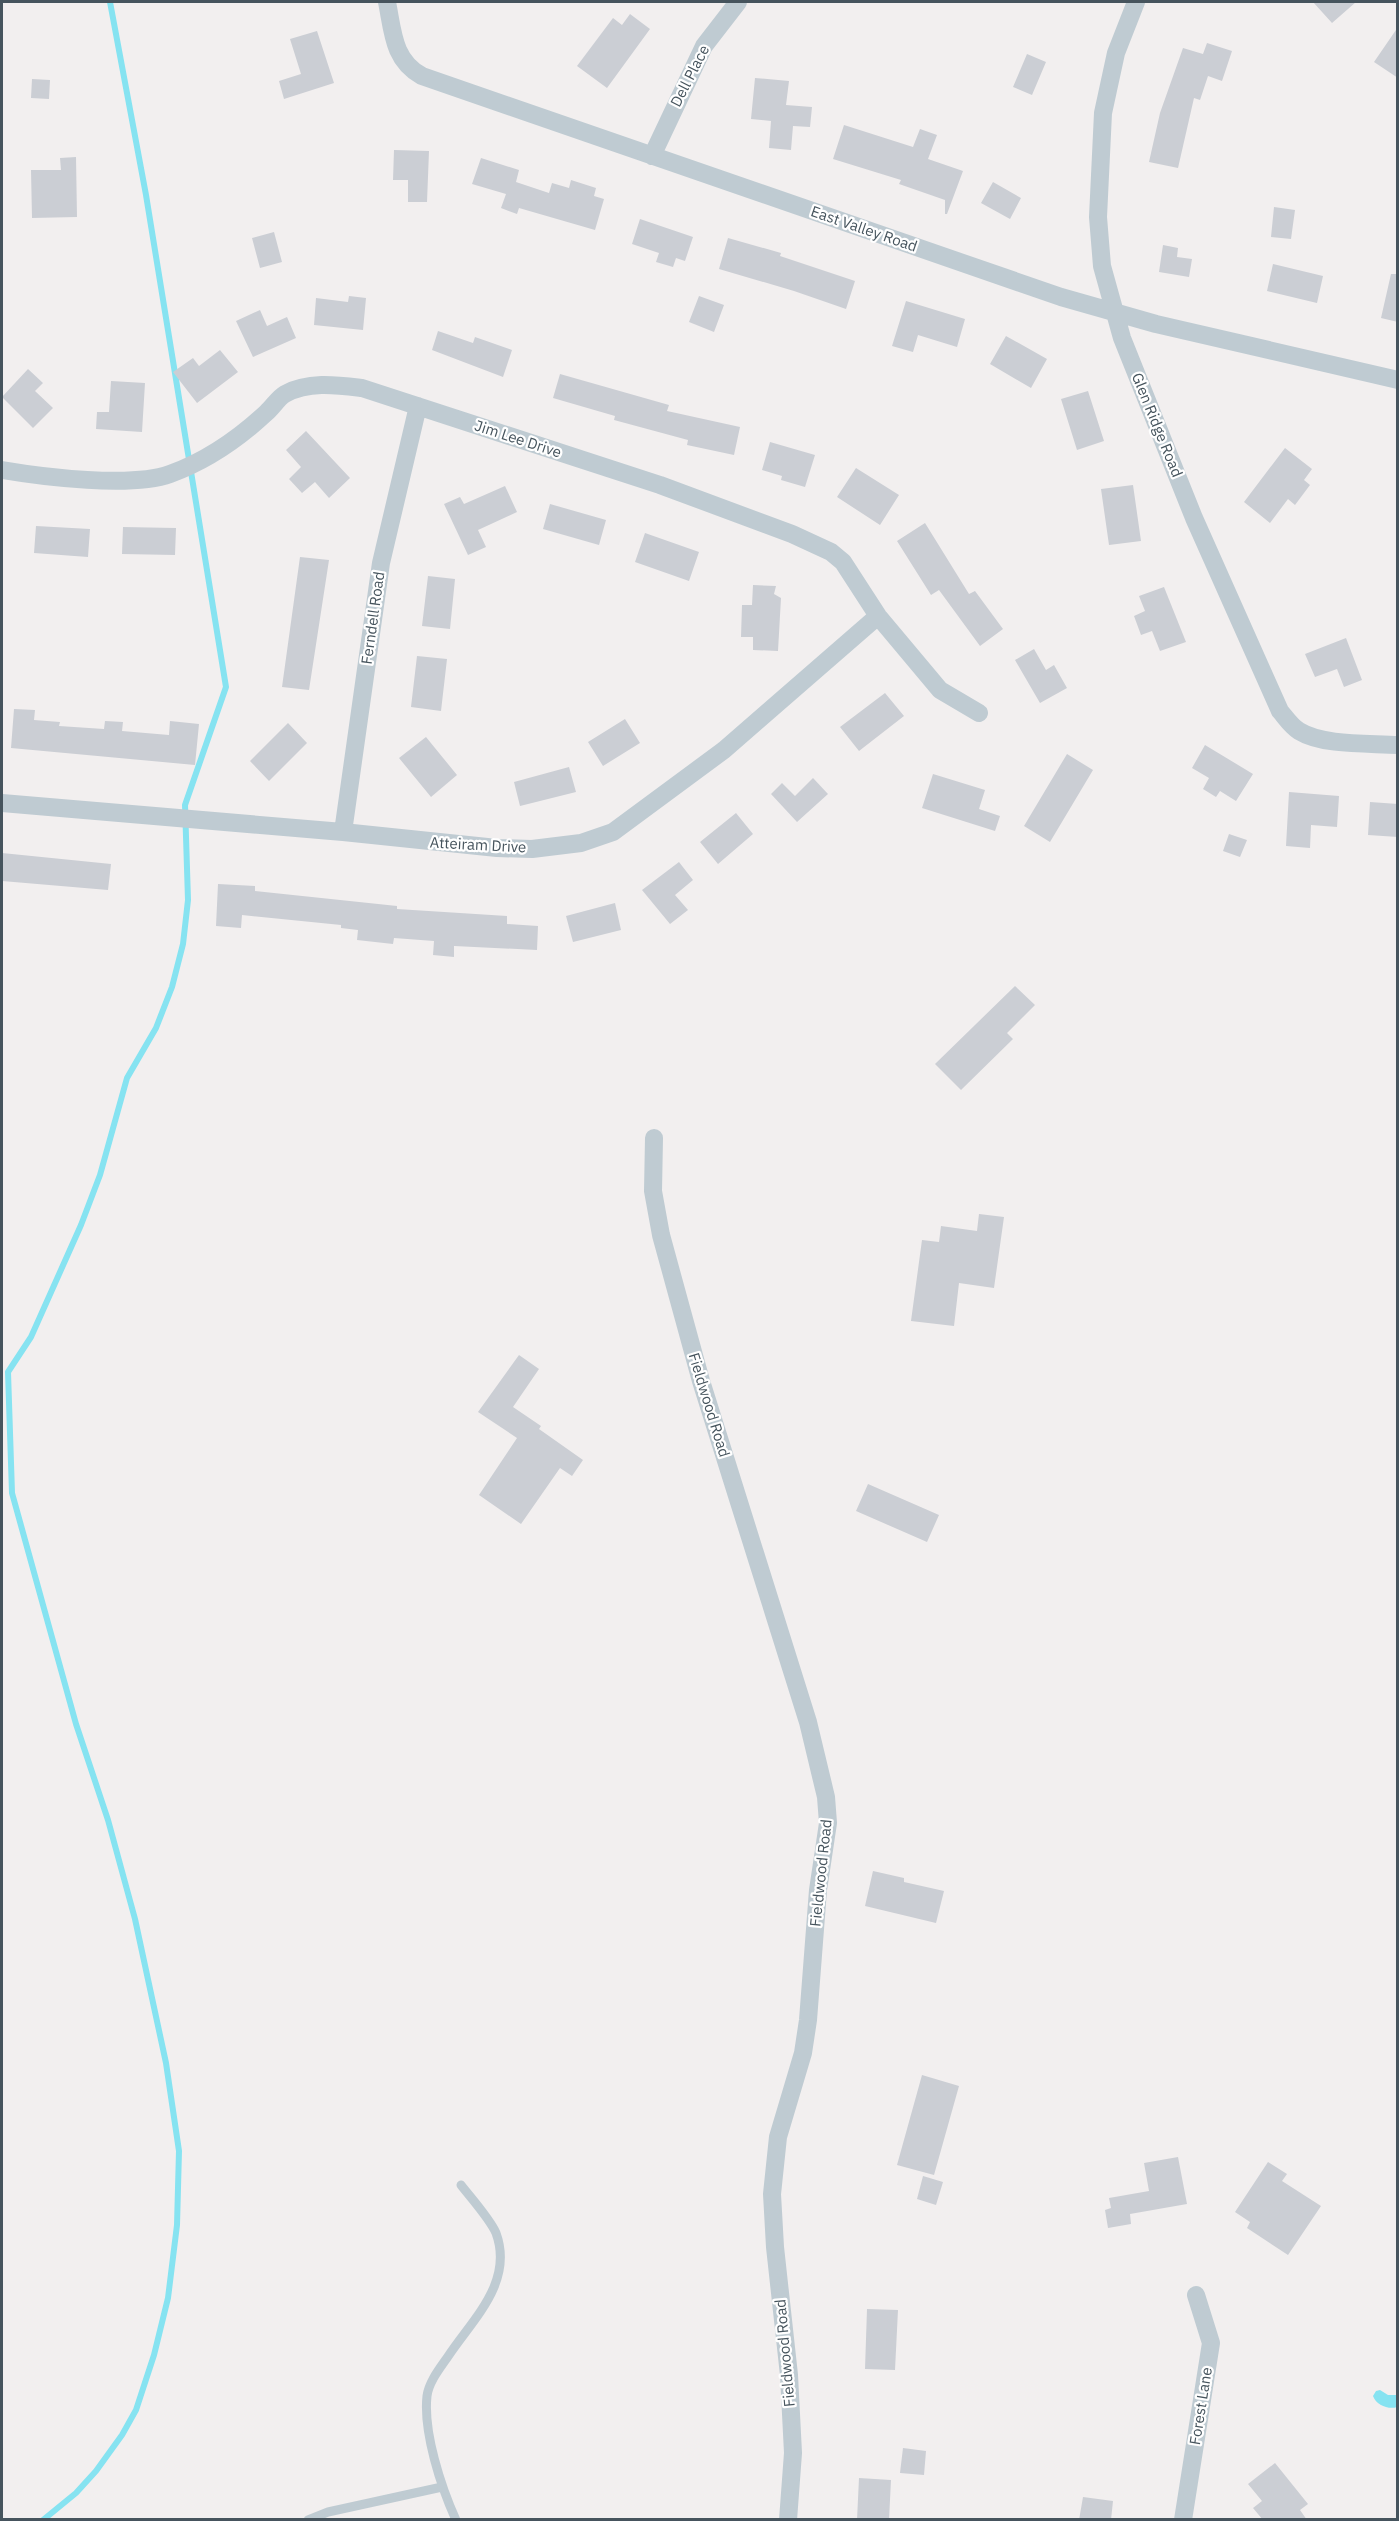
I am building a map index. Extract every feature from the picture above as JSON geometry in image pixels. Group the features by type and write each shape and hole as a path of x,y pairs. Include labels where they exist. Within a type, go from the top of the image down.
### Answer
{"street":[{"name":"East Valley Road","path":"387,2 401,59 408,69 422,76 1061,297 1156,324 1398,380"},
{"name":"Dell Place","path":"652,156 704,46 738,2"},
{"name":"Glen Ridge Road","path":"1136,2 1116,53 1102,123 1098,217 1102,266 1122,338 1194,518 1280,711 1301,733 1318,739 1398,744"},
{"name":"Jim Lee Drive","path":"2,470 112,481 169,475 216,452 267,413 284,394 305,386 362,388 660,485 792,534 831,552 843,562 878,616 940,690 979,713"},
{"name":"Ferndell Road","path":"343,832 381,563 418,406"},
{"name":"Atteiram Drive","path":"2,803 343,832 432,843 532,849 581,843 613,832 724,750 878,616"},
{"name":"Fieldwood Road","path":"654,1138 653,1191 661,1235 701,1381 808,1722 826,1797 828,1823 818,1890 808,2020 803,2053 778,2137 772,2194 775,2247 790,2386 793,2453 788,2520"},
{"name":"Forest Lane","path":"1183,2520 1211,2343 1196,2295"}],"lane":[{"path":"456,2520 441,2487 428,2424 427,2394 435,2376 481,2314 497,2282 501,2262 496,2233 461,2185"},
{"path":"308,2520 328,2512 441,2487"}],"water":[{"path":"1380,2390 1388,2395 1397,2395 1397,2407 1387,2407 1377,2402 1373,2396 1376,2391"}],"building":[{"path":"1313,2 1356,2 1332,23"},
{"path":"630,14 650,29 607,88 577,66 613,18 622,25"},
{"path":"1398,27 1398,78 1374,62"},
{"path":"317,31 334,83 284,99 279,81 301,74 290,39"},
{"path":"1207,43 1232,51 1222,81 1208,76 1200,100 1194,98 1178,168 1149,162 1160,113 1183,48 1203,54"},
{"path":"1027,54 1046,62 1032,95 1013,87"},
{"path":"755,78 789,81 786,105 812,107 810,127 793,126 791,150 769,148 771,121 751,119"},
{"path":"32,79 50,80 49,99 31,98"},
{"path":"844,125 913,147 920,129 937,135 928,159 963,171 947,214 945,214 945,200 899,184 901,180 833,159"},
{"path":"394,150 429,151 427,202 408,202 408,180 393,180"},
{"path":"76,157 77,217 32,218 31,170 61,170 60,158"},
{"path":"481,158 519,170 516,182 549,193 552,183 569,188 571,180 596,188 594,196 604,199 595,230 519,208 517,214 501,208 506,194 472,184"},
{"path":"993,182 1021,198 1010,219 981,203"},
{"path":"1274,207 1295,210 1291,239 1271,237"},
{"path":"640,219 693,237 685,261 676,258 673,267 656,262 659,253 632,244"},
{"path":"274,232 282,262 260,268 252,238"},
{"path":"728,238 781,253 780,256 855,281 846,309 719,269"},
{"path":"1163,245 1178,248 1177,257 1192,259 1189,277 1159,272"},
{"path":"1273,264 1323,276 1317,303 1267,291"},
{"path":"1391,274 1398,274 1398,322 1381,318"},
{"path":"349,296 366,298 363,330 314,325 316,298 348,302"},
{"path":"699,296 724,305 714,332 689,322"},
{"path":"906,301 965,319 957,347 918,335 913,352 892,346"},
{"path":"260,310 267,326 287,317 296,338 253,357 236,321"},
{"path":"438,331 473,343 475,337 512,350 503,377 432,350"},
{"path":"1006,336 1047,359 1031,388 990,364"},
{"path":"220,350 238,372 197,403 173,372 193,358 199,366"},
{"path":"28,369 43,383 35,391 53,408 33,428 2,397"},
{"path":"560,374 669,405 667,411 740,427 734,455 687,445 688,440 614,420 615,416 553,398"},
{"path":"111,381 145,383 142,432 96,429 97,412 109,412"},
{"path":"1088,391 1104,441 1077,450 1061,399"},
{"path":"306,431 350,478 329,498 315,482 302,493 289,479 301,467 286,450"},
{"path":"770,442 815,455 805,487 781,480 782,476 762,470"},
{"path":"1285,448 1312,469 1304,480 1310,485 1295,505 1288,499 1270,523 1244,502"},
{"path":"856,468 899,495 880,525 837,497"},
{"path":"1133,485 1141,541 1109,545 1101,489"},
{"path":"505,486 517,512 478,530 486,547 468,555 444,504 460,497 464,504"},
{"path":"550,504 606,520 599,545 543,529"},
{"path":"925,523 969,594 975,591 1003,629 980,646 939,590 931,595 897,541"},
{"path":"36,526 90,529 88,557 34,553"},
{"path":"123,527 176,528 175,555 122,554"},
{"path":"645,533 699,552 689,581 635,562"},
{"path":"300,557 329,560 309,690 282,687"},
{"path":"428,576 455,579 450,629 422,626"},
{"path":"753,585 776,586 774,594 781,598 778,651 753,650 753,637 741,637 742,605 752,605"},
{"path":"1164,587 1186,642 1160,651 1152,631 1141,635 1134,616 1145,611 1139,596"},
{"path":"1346,638 1362,680 1344,687 1337,669 1315,677 1305,654"},
{"path":"1034,649 1046,670 1054,665 1067,688 1040,703 1015,660"},
{"path":"417,656 447,659 441,711 411,707"},
{"path":"885,693 904,716 859,751 840,727"},
{"path":"14,709 35,710 34,720 60,722 59,726 104,729 105,721 123,722 122,731 169,735 170,721 199,724 195,765 11,748"},
{"path":"625,719 640,743 603,766 588,742"},
{"path":"288,723 307,743 269,781 250,761"},
{"path":"426,737 457,775 431,797 399,758"},
{"path":"1205,745 1253,774 1236,801 1220,791 1216,797 1203,789 1209,778 1192,768"},
{"path":"1067,754 1093,770 1050,842 1024,826"},
{"path":"569,767 576,792 520,806 514,782"},
{"path":"933,774 985,790 979,809 1000,816 995,831 922,808"},
{"path":"813,778 828,794 797,822 771,794 782,783 795,796"},
{"path":"1289,792 1339,796 1337,827 1311,825 1310,848 1286,846"},
{"path":"1370,802 1398,804 1398,837 1368,835"},
{"path":"736,813 753,834 718,864 700,842"},
{"path":"1229,834 1247,840 1240,857 1223,851"},
{"path":"2,853 111,864 108,890 2,881"},
{"path":"679,862 693,880 675,895 688,910 670,924 642,890"},
{"path":"218,884 255,886 255,891 397,906 397,909 507,916 507,924 538,926 537,950 454,946 454,957 433,955 434,941 394,938 393,944 357,940 358,930 341,928 341,925 242,915 241,928 216,926"},
{"path":"615,903 621,930 573,942 566,916"},
{"path":"1015,986 1035,1005 1007,1033 1013,1039 961,1090 935,1064"},
{"path":"979,1214 1004,1217 994,1288 959,1283 954,1326 911,1321 922,1240 939,1242 941,1226 977,1231"},
{"path":"519,1355 539,1369 513,1407 541,1426 539,1429 583,1460 572,1476 560,1468 521,1524 479,1495 517,1438 478,1412"},
{"path":"868,1484 939,1515 927,1542 856,1511"},
{"path":"873,1871 904,1878 904,1882 944,1891 936,1923 865,1906"},
{"path":"922,2075 959,2086 934,2175 897,2165"},
{"path":"1178,2157 1187,2204 1130,2214 1131,2224 1108,2228 1105,2210 1111,2208 1109,2198 1149,2191 1144,2163"},
{"path":"1268,2162 1287,2174 1282,2181 1321,2206 1288,2255 1247,2228 1250,2222 1235,2212"},
{"path":"923,2176 943,2182 936,2205 917,2199"},
{"path":"867,2309 898,2310 895,2370 865,2369"},
{"path":"903,2448 926,2451 924,2475 900,2473"},
{"path":"1275,2463 1308,2504 1300,2510 1307,2520 1263,2520 1253,2508 1262,2501 1248,2484"},
{"path":"859,2478 891,2480 889,2520 857,2520"},
{"path":"1083,2497 1113,2501 1111,2520 1079,2520"}],"waterway":[{"path":"43,2520 76,2493 96,2471 122,2435 136,2410 154,2355 168,2298 177,2225 179,2151 166,2063 135,1919 108,1820 76,1724 12,1493 8,1372 31,1337 81,1225 100,1175 127,1078 156,1028 172,987 183,944 188,900 185,805 226,687 146,195 110,2"}]}
